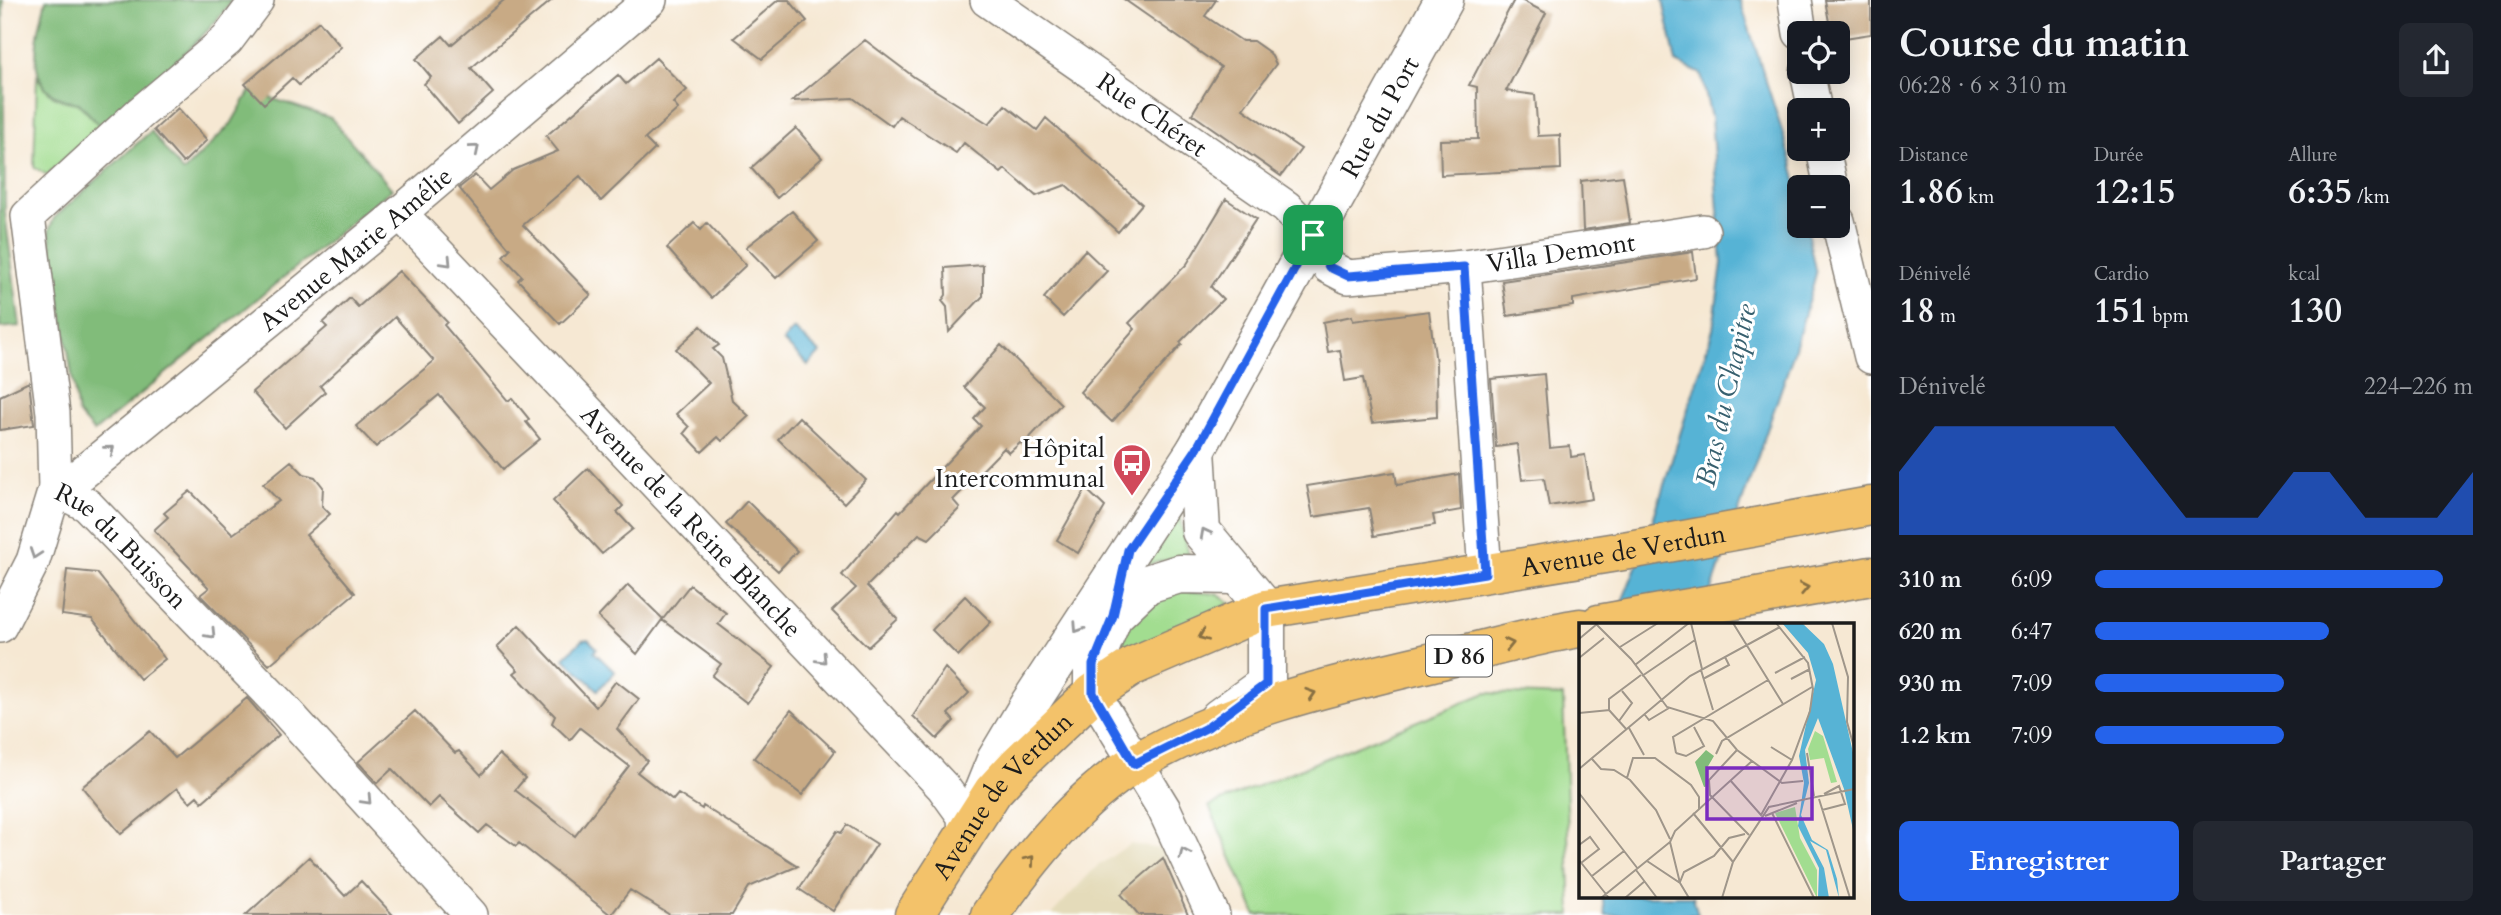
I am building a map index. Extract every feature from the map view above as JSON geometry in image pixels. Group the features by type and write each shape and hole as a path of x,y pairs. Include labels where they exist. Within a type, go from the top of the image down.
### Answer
{"main road":[{"name":"Avenue de Verdun","path":"914,915 992,792 1093,693 1133,666 1266,609 1629,550 1871,506"},
{"name":"D 86","path":"1608,623 1871,576"},
{"name":"D 86","path":"990,915 1030,859 1081,807 1134,764 1208,727 1347,682 1579,629"}],"street":[{"name":"Rue du Buisson","path":"257,0 227,40 139,114 28,216 52,413 55,489 87,505 282,707 471,915"},
{"name":"Avenue Marie Amélie","path":"55,489 81,474 400,213 650,0"},
{"name":"Rue Chéret","path":"988,0 1286,207 1313,235"},
{"name":"Rue du Port","path":"1196,450 1444,0"},
{"path":"1795,0 1798,21"},
{"name":"Avenue de la Reine Blanche","path":"400,213 943,787 964,816 965,838"},
{"name":"Villa Demont","path":"1313,235 1329,267 1348,276 1464,267 1703,231"},
{"path":"1842,238 1871,357"},
{"path":"1464,267 1485,573"},
{"path":"965,838 996,760 1128,550 1196,450"},
{"path":"1196,450 1201,531 1266,609 1266,684 1208,727"},
{"path":"0,626 33,561 55,489"},
{"path":"1128,550 1113,616 1093,665 1093,693 1164,809 1213,915"},
{"path":"1113,616 1147,584 1179,574 1235,575"}],"shaded area":[{"path":"1130,844 1161,849 1189,915 1051,915 1095,868"}],"green space":[{"path":"0,0 3,0 5,214 20,326 0,328"},
{"path":"46,0 232,0 220,17 188,50 100,126 79,103 60,98 48,90 40,79 36,50"},
{"path":"37,76 53,96 78,103 100,126 47,175 34,167"},
{"path":"250,91 331,118 392,189 94,432 78,414 49,230 54,218 151,131 183,172 231,124"},
{"path":"1181,508 1181,524 1189,555 1141,566"},
{"path":"1177,590 1218,594 1231,603 1119,655 1117,648 1135,613"},
{"path":"1486,693 1563,696 1571,915 1256,915 1209,806"}],"water":[{"name":"Bras du Chapitre","path":"1663,0 1740,0 1787,146 1787,161 1792,161 1795,175 1787,175 1787,238 1808,238 1816,274 1793,355 1700,623 1615,619 1646,542 1713,329 1722,263 1711,118 1701,74 1676,62"},
{"path":"794,329 820,353 808,365 783,341"},
{"path":"588,639 597,648 594,652 615,672 598,690 564,658 582,640"},
{"path":"1602,898 1694,898 1698,915 1605,915"}],"building":[{"path":"504,0 552,0 471,68 493,93 458,124 424,84 431,77 416,59 443,36 451,45"},
{"path":"778,0 789,0 807,21 762,59 734,38"},
{"path":"1125,0 1216,0 1205,16 1242,41 1253,41 1270,53 1276,64 1243,109 1301,149 1281,176 1192,114 1221,67"},
{"path":"1514,0 1521,0 1546,13 1506,91 1535,95 1538,136 1560,135 1561,169 1441,175 1440,140 1478,139 1477,87 1469,85"},
{"path":"1825,0 1871,0 1871,34 1850,37 1850,21 1829,21"},
{"path":"319,21 341,47 299,85 292,78 264,104 245,84"},
{"path":"865,40 914,77 989,124 1005,105 1037,130 1046,118 1142,204 1118,232 1066,185 1036,196 1005,169 1001,173 964,143 956,153 899,116 892,126 853,98 792,101"},
{"path":"656,58 687,90 673,103 678,109 645,139 655,149 601,201 580,176 523,225 591,295 560,324 518,280 522,276 503,256 510,249 459,188 475,175 489,190 513,170 558,151 546,136 618,75 626,84"},
{"path":"178,108 207,140 183,163 154,130"},
{"path":"796,128 822,158 777,198 751,168"},
{"path":"1623,176 1630,223 1583,230 1581,181"},
{"path":"1226,199 1256,219 1211,287 1223,299 1180,342 1182,344 1112,422 1080,392 1135,329 1129,323 1187,264"},
{"path":"792,211 818,241 776,278 746,247"},
{"path":"694,223 701,230 707,223 746,265 711,298 667,248"},
{"path":"1085,250 1107,271 1063,317 1044,298"},
{"path":"1693,252 1696,278 1573,299 1573,306 1507,316 1502,281"},
{"path":"983,265 983,296 949,332 947,307 942,301 946,295 945,268"},
{"path":"399,271 447,322 444,325 508,401 512,398 529,419 526,422 540,439 503,469 439,395 376,447 356,426 434,361 395,317 320,386 325,392 285,428 252,392 327,327 323,323 350,298 358,307"},
{"path":"1429,311 1436,363 1437,417 1372,423 1363,378 1345,381 1340,350 1328,352 1323,322 1352,316 1353,321"},
{"path":"701,326 719,345 713,349 722,358 732,400 749,416 722,441 718,437 702,452 684,433 689,427 676,414 709,383 676,349"},
{"path":"1001,345 1061,404 1023,445 1020,443 1009,453 1004,448 953,500 960,508 929,539 919,534 867,586 898,619 868,647 832,611 856,588 842,575 898,510 900,512 981,426 974,419 985,407 964,387"},
{"path":"1544,374 1550,448 1570,446 1571,457 1585,455 1592,499 1549,506 1544,478 1522,480 1517,444 1496,447 1491,379"},
{"path":"29,382 34,425 0,430 0,396"},
{"path":"799,417 866,480 844,503 778,439"},
{"path":"291,461 304,474 315,477 323,487 322,506 330,514 306,535 355,593 269,665 200,595 209,588 154,530 168,517 164,513 190,491 233,534 279,501 263,484"},
{"path":"588,468 623,506 617,512 633,529 602,554 553,501"},
{"path":"1395,472 1397,485 1459,474 1461,510 1433,515 1435,525 1374,536 1369,508 1313,517 1307,486"},
{"path":"1086,489 1105,507 1078,553 1057,540"},
{"path":"747,501 797,551 778,571 726,524"},
{"path":"67,570 97,573 165,659 140,679 92,619 62,615"},
{"path":"628,585 663,619 690,585 726,613 718,624 774,667 747,703 712,676 721,664 662,620 637,654 598,617"},
{"path":"965,596 991,622 958,656 932,630"},
{"path":"519,625 596,707 616,681 639,699 617,729 647,761 637,772 673,800 678,794 702,809 703,806 798,866 749,887 732,915 670,915 630,890 611,915 519,843 516,846 487,825 479,833 439,797 429,807 392,769 377,783 358,762 415,711 455,753 459,751 481,775 499,754 525,778 515,790 575,836 629,766 580,728 570,740 552,723 555,716 514,673 518,670 497,647"},
{"path":"945,668 969,693 948,714 954,721 937,739 913,716"},
{"path":"247,698 279,735 202,802 197,796 190,802 177,788 121,834 82,787 150,731 175,758"},
{"path":"791,710 835,751 802,795 754,758"},
{"path":"847,825 877,844 833,911 799,889 837,831 841,833"},
{"path":"309,857 345,896 361,881 393,915 246,915"},
{"path":"1163,858 1188,915 1139,915 1121,894"}],"place":[{"name":"Hôpital Intercommunal","path":"1132,497"}],"route":[{"path":"1313,235 1329,267 1348,276 1464,267 1485,573 1266,609 1266,684 1208,727 1134,764 1093,693 1093,665 1113,616 1128,550 1196,450 1313,235"}]}
